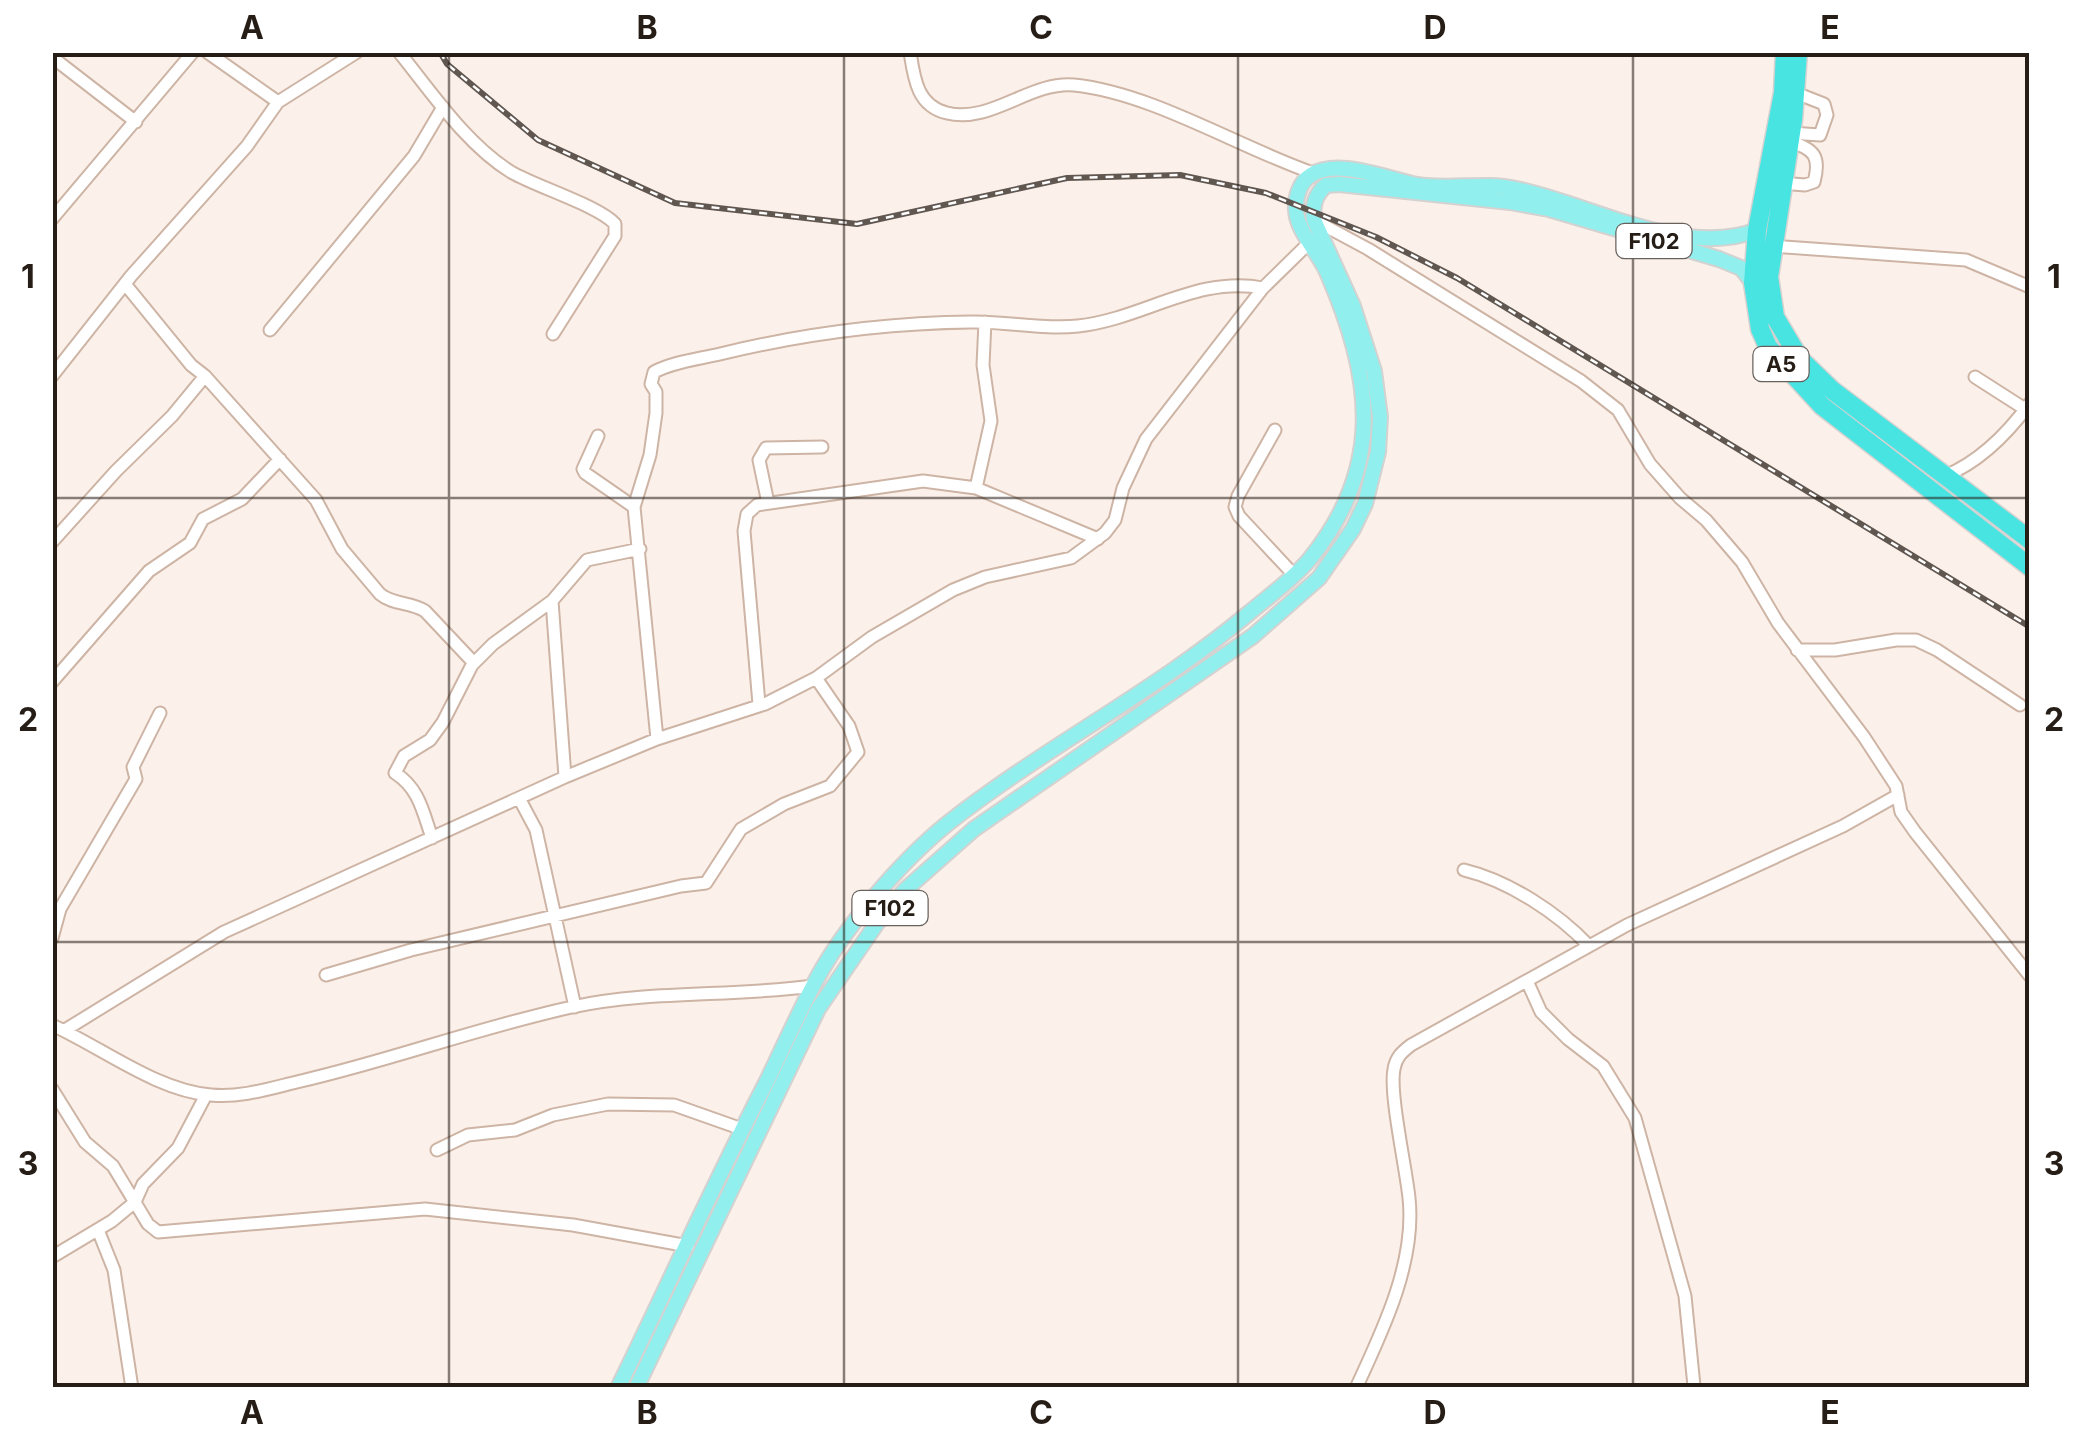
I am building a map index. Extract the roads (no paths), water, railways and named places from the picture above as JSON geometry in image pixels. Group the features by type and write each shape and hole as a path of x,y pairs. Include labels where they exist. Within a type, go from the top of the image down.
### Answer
{"highway":[{"name":"A5","path":"1786,52 1783,93 1757,230 1753,283 1760,328 1768,347 1822,406 2030,567"},
{"name":"A5","path":"1798,52 1769,294 1788,345 1832,390 2030,540"},
{"path":"1871,444 1882,427"}],"main road":[{"path":"1313,173 1341,169 1424,186 1491,184 1661,230 1715,240 1735,239 1757,230"},
{"name":"F102","path":"618,1388 813,986 864,913 945,826 1202,650 1294,575 1339,519 1357,474 1365,437 1360,366 1343,308 1300,224 1296,205 1301,184 1313,173"},
{"name":"F102","path":"636,1388 818,1009 886,912 974,829 1253,636 1320,578 1354,529 1365,504 1378,452 1380,417 1374,372 1354,306 1314,220 1313,204 1318,192 1332,184 1549,209 1719,259 1740,268 1753,283"},
{"path":"1306,563 1320,578"}],"street":[{"path":"52,219 193,52"},
{"path":"208,52 278,102"},
{"path":"53,374 125,284 247,146 278,102 358,52"},
{"path":"399,52 443,107 482,149 507,169 540,188 602,212 615,224 616,236 553,334"},
{"path":"910,52 916,89 929,104 945,113 964,115 1046,86 1072,85 1116,93 1313,173"},
{"path":"52,56 136,122"},
{"path":"1790,137 1820,135 1827,114 1824,104 1796,93"},
{"path":"270,330 414,156 443,107"},
{"path":"1781,183 1805,186 1814,182 1818,170 1811,148 1790,137"},
{"path":"1314,220 1368,249 1602,394 1633,430 1650,464 1742,562 1796,650 1864,737 1896,786 1902,812 1915,832 2030,976"},
{"path":"58,1028 224,932 565,777 816,678 872,638 952,590 985,577 1071,558 1098,539 1115,520 1123,488 1146,439 1263,288 1310,242"},
{"path":"1772,246 1966,260 2030,287"},
{"path":"125,284 191,366 205,376 316,500 342,549 380,594 425,611 474,663"},
{"path":"657,739 634,507 650,455 656,413 651,378 658,369 780,339 915,324 985,322 1074,327 1112,319 1204,288 1224,284 1263,288"},
{"path":"976,488 992,421 983,366 985,322"},
{"path":"52,542 205,376"},
{"path":"1945,476 1965,468 1991,446 2027,406 1974,377"},
{"path":"1275,430 1235,507 1294,575"},
{"path":"598,436 584,473 634,507"},
{"path":"768,503 761,453 766,448 822,447"},
{"path":"52,682 149,571 190,544 203,518 242,499 280,459"},
{"path":"758,704 744,531 747,514 756,505 922,481 976,488 1098,539"},
{"path":"432,838 417,794 410,783 395,773 404,756 430,740 474,663 493,644 552,602 588,560 640,549"},
{"path":"552,602 565,777"},
{"path":"1796,650 1835,650 1916,640 2020,705"},
{"path":"326,974 706,883 741,830 784,804 830,786 858,752 849,726 816,678"},
{"path":"52,938 56,907 136,780 134,767 160,713"},
{"path":"1356,1388 1396,1289 1409,1233 1410,1208 1393,1078 1399,1055 1589,946 1842,826 1898,795"},
{"path":"519,798 536,830 575,1007"},
{"path":"1464,870 1530,900 1574,930 1589,946"},
{"path":"1527,981 1541,1012 1603,1066 1634,1118 1686,1296 1694,1386"},
{"path":"58,1028 125,1064 206,1095 230,1096 335,1073 490,1026 575,1007 636,996 813,986"},
{"path":"52,1089 85,1142 113,1166 148,1224 158,1232 424,1210 573,1225 688,1246"},
{"path":"52,1256 98,1230 135,1202 142,1184 178,1148 206,1095"},
{"path":"438,1150 468,1136 515,1130 553,1115 608,1104 674,1105 742,1130"},
{"path":"98,1230 114,1270 132,1388"}],"railway":[{"path":"440,52 447,64 538,140 675,203 857,224 1067,178 1180,175 1266,193 1376,237 1457,278 2030,627"}]}
